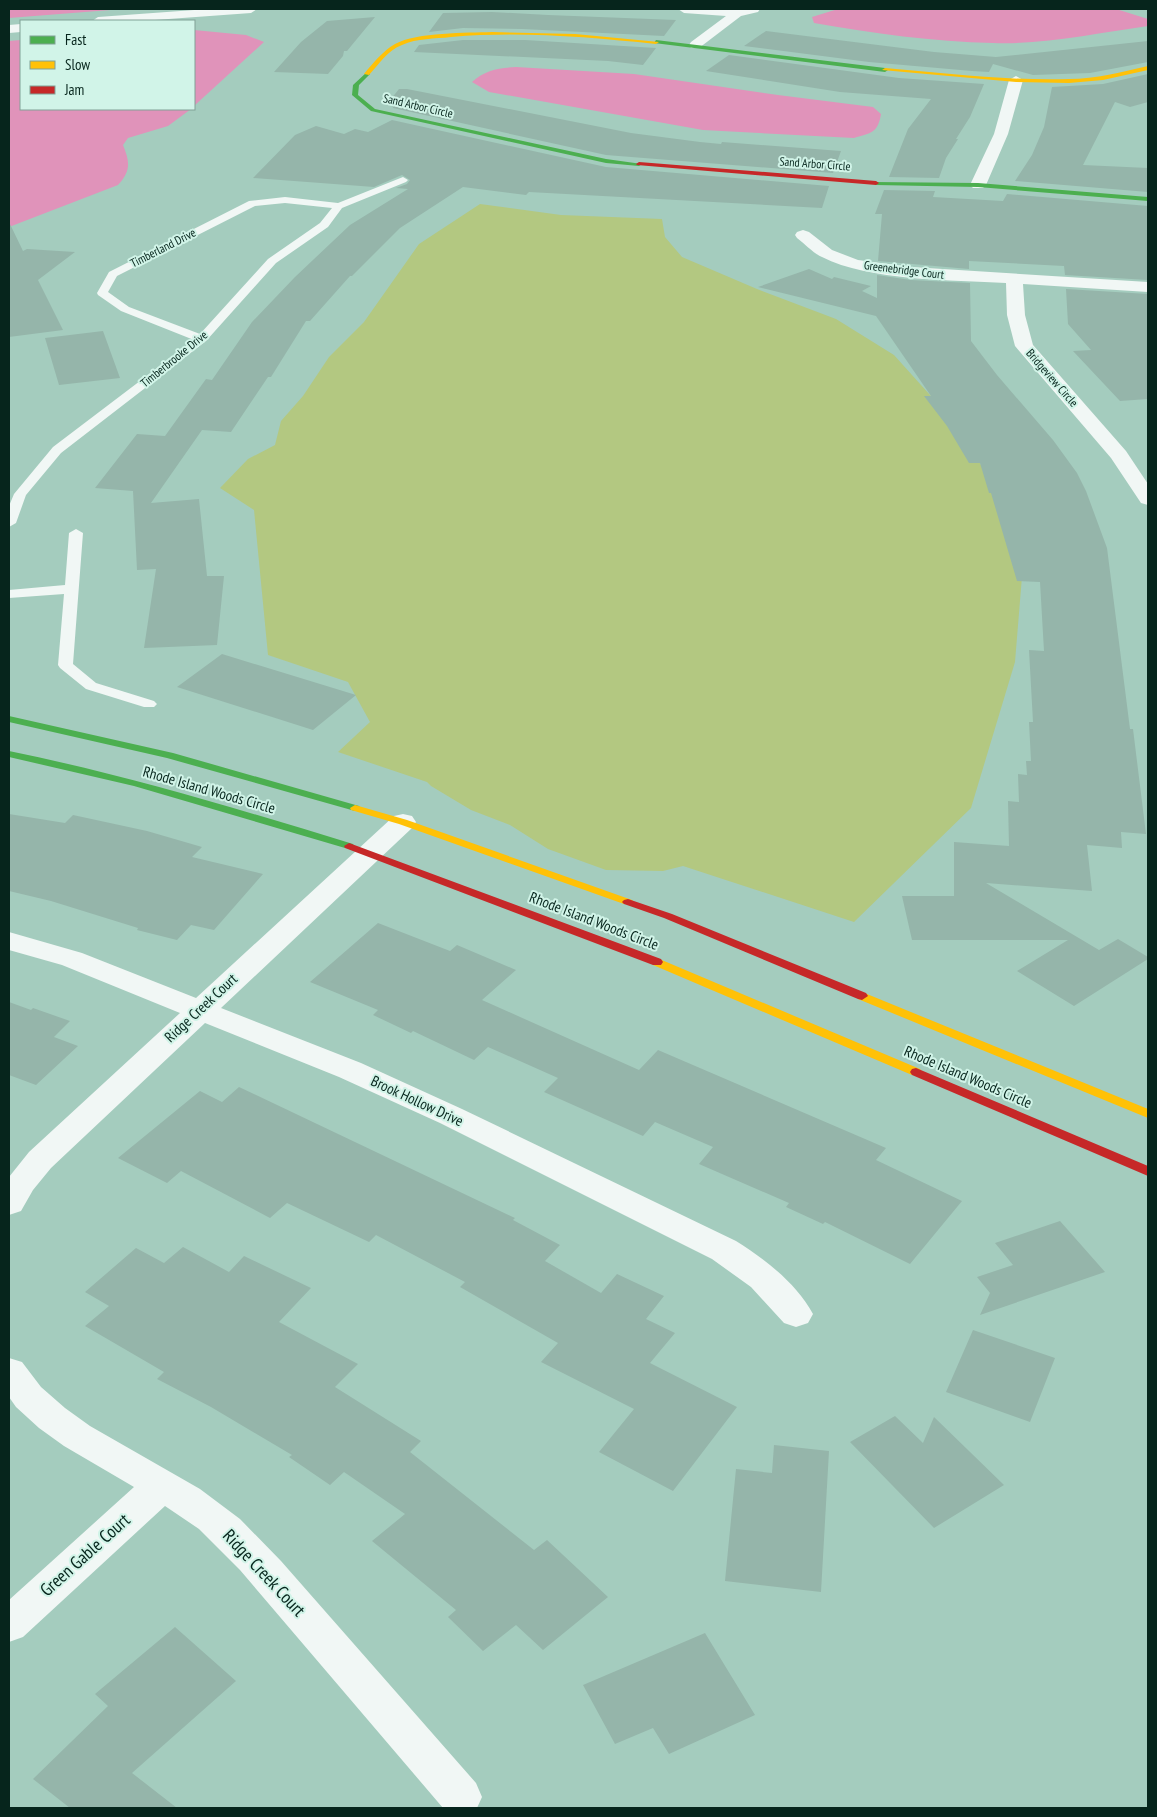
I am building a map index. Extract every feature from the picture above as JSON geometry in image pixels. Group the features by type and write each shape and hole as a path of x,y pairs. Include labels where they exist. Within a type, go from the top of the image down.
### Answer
{"street":[{"path":"111,20 251,9"},
{"path":"684,9 737,13 754,9"},
{"path":"694,45 737,13"},
{"name":"Sand Arbor Circle","path":"1148,68 1104,78 1069,81 1016,80 889,71 694,45 614,38 525,34 463,34 426,38 399,44 387,52 356,85 355,95 373,110 606,161 674,168 880,183 978,185 1148,199"},
{"path":"978,185 1000,140 1011,106 1016,80"},
{"name":"Greenebridge Court","path":"803,235 826,253 855,264 911,272 1014,280"},
{"path":"1014,280 1148,288"},
{"name":"Bridgeview Circle","path":"1014,280 1016,315 1024,346 1119,455 1148,498"},
{"name":"Rhode Island Woods Circle","path":"9,719 169,755 403,822 668,916 1148,1114"},
{"name":"Rhode Island Woods Circle","path":"9,754 208,804 370,853 634,952 1148,1171"},
{"name":"Ridge Creek Court","path":"9,1203 22,1182 40,1160 403,822"},
{"name":"Brook Hollow Drive","path":"9,941 72,959 200,1009 402,1093 724,1250 746,1263 766,1279 783,1296 796,1314"},
{"name":"Ridge Creek Court","path":"9,1372 27,1396 51,1419 76,1437 162,1485 211,1518 252,1554 461,1796"},
{"name":"Green Gable Court","path":"9,1624 162,1485"}],"lane":[{"name":"Timberbrooke Drive","path":"9,523 20,494 57,450 202,339 272,262 324,225 340,206 403,180"},
{"name":"Timberland Drive","path":"202,339 125,309 102,293 113,274 252,203 273,199 297,199 340,206"},
{"path":"76,533 65,665 91,686 149,704"},
{"path":"9,594 72,589"}],"green space":[{"path":"480,204 561,215 662,219 665,237 682,257 757,289 836,319 894,355 966,435 1024,552 1015,662 971,808 854,922 683,866 663,871 606,870 548,849 510,825 471,810 427,782 338,752 370,722 348,682 268,655 254,510 220,488 248,459 275,445 281,421 303,396 329,357 364,322 419,244"}],"shaded area":[{"path":"9,9 123,9 9,18"},
{"path":"838,9 1116,9 1148,19 1148,26 1070,38 1032,42 993,43 903,36 814,23 812,17"},
{"path":"195,30 246,35 264,42 195,105"},
{"path":"20,40 20,110 190,110 168,126 128,138 123,145 128,161 127,171 118,185 9,227 9,41"},
{"path":"516,67 634,74 873,107 881,114 876,129 854,138 703,130 489,92 472,82 492,70"}],"building":[{"path":"492,12 676,20 664,36 522,29 463,28 429,32 443,13"},
{"path":"375,17 347,51 344,51 343,56 328,74 274,72 301,42 327,21"},
{"path":"766,31 934,52 996,57 1148,41 1148,62 1090,73 1033,75 993,64 989,72 972,71 869,62 744,46"},
{"path":"463,40 525,40 656,48 643,65 608,61 414,52 419,45"},
{"path":"729,55 899,78 984,84 970,117 946,158 939,178 889,177 908,129 931,99 840,92 706,71"},
{"path":"1148,74 1148,102 1130,107 1115,102 1083,165 1148,168 1148,192 1015,181 1032,155 1044,127 1052,87 1103,84"},
{"path":"399,89 631,133 721,144 722,142 841,151 833,173 606,155 393,108 391,99"},
{"path":"392,120 606,167 829,186 822,208 529,192 526,195 463,187 400,228 350,276 310,321 306,321 271,377 268,377 231,432 202,430 151,503 199,499 207,576 224,576 217,645 144,648 156,569 137,570 133,491 95,488 137,434 165,436 206,379 212,380 252,322 295,277 350,225 408,189 396,188 407,184 410,180 402,175 374,187 253,178 295,135 316,126 344,134 355,129 368,132"},
{"path":"884,190 935,191 933,197 1003,201 1007,194 1148,206 1148,280 1065,275 1064,266 969,261 969,269 878,261 882,214 875,214"},
{"path":"9,222 23,251 27,249 75,252 38,280 63,330 9,337"},
{"path":"809,269 832,279 834,277 871,286 862,291 877,298 877,275 911,280 970,283 971,341 997,375 1053,440 1077,473 1086,491 1107,548 1130,729 1133,729 1146,834 1121,832 1122,848 1087,845 1092,891 986,883 1099,950 1118,939 1148,957 1148,959 1074,1006 1017,971 1068,940 912,940 902,896 954,896 954,842 1009,846 1008,801 1019,802 1018,774 1027,775 1026,761 1031,761 1029,722 1033,722 1029,650 1044,651 1040,582 1017,581 991,493 989,493 980,463 969,463 947,426 924,396 931,396 876,316 758,287"},
{"path":"1066,289 1148,294 1148,399 1120,401 1073,351 1091,350 1068,324"},
{"path":"103,331 120,378 59,385 45,338"},
{"path":"222,654 356,695 313,730 177,687"},
{"path":"9,814 65,823 73,815 147,831 202,847 192,857 263,874 214,930 191,925 177,940 137,930 138,928 51,901 9,891"},
{"path":"378,923 450,951 457,945 516,970 482,1000 639,1070 658,1050 886,1148 876,1160 962,1201 910,1264 825,1222 823,1224 786,1207 789,1203 699,1164 713,1147 655,1122 643,1136 544,1092 558,1078 488,1047 474,1060 413,1031 411,1033 373,1015 378,1010 310,982"},
{"path":"9,1002 70,1021 54,1037 78,1046 36,1085 9,1075"},
{"path":"239,1087 515,1218 513,1220 560,1245 545,1261 601,1293 617,1274 664,1296 646,1319 675,1333 650,1363 737,1407 673,1491 599,1452 634,1409 541,1362 558,1343 460,1287 465,1282 376,1235 369,1242 287,1203 270,1218 181,1171 167,1183 118,1158 200,1091 222,1102"},
{"path":"1060,1221 1105,1272 980,1315 990,1293 977,1277 1013,1265 995,1243"},
{"path":"183,1247 229,1272 244,1256 311,1288 279,1322 358,1364 335,1387 421,1441 410,1452 534,1550 547,1540 608,1597 543,1650 516,1625 483,1651 448,1617 456,1610 372,1541 405,1514 344,1472 330,1485 289,1457 292,1455 211,1407 157,1379 164,1372 85,1326 109,1306 85,1292 136,1248 164,1263"},
{"path":"973,1330 1055,1358 1030,1422 946,1392"},
{"path":"895,1416 923,1443 934,1417 1004,1485 934,1528 850,1442"},
{"path":"774,1445 829,1451 821,1592 725,1581 736,1469 772,1473"},
{"path":"175,1627 236,1681 132,1773 177,1808 70,1808 33,1779 108,1706 95,1694"},
{"path":"705,1633 755,1715 669,1754 653,1728 615,1744 583,1685"}],"traffic: fast":[{"path":"656,42 885,70"},
{"path":"367,74 356,85 355,95 373,110 606,161 639,164"},
{"path":"876,183 978,185 1148,199"},
{"path":"9,719 169,755 355,808"},
{"path":"9,754 138,784 349,846"}],"traffic: slow":[{"path":"367,74 397,45 406,41 423,38 520,33 575,35 656,42"},
{"path":"885,70 1016,80 1069,81 1103,78 1148,68"},
{"path":"355,808 403,822 628,902"},
{"path":"657,962 916,1072"},
{"path":"862,996 1148,1114"}],"traffic: jam":[{"path":"639,164 876,183"},
{"path":"349,846 657,962"},
{"path":"628,902 668,916 862,996"},
{"path":"916,1072 1148,1171"}]}
